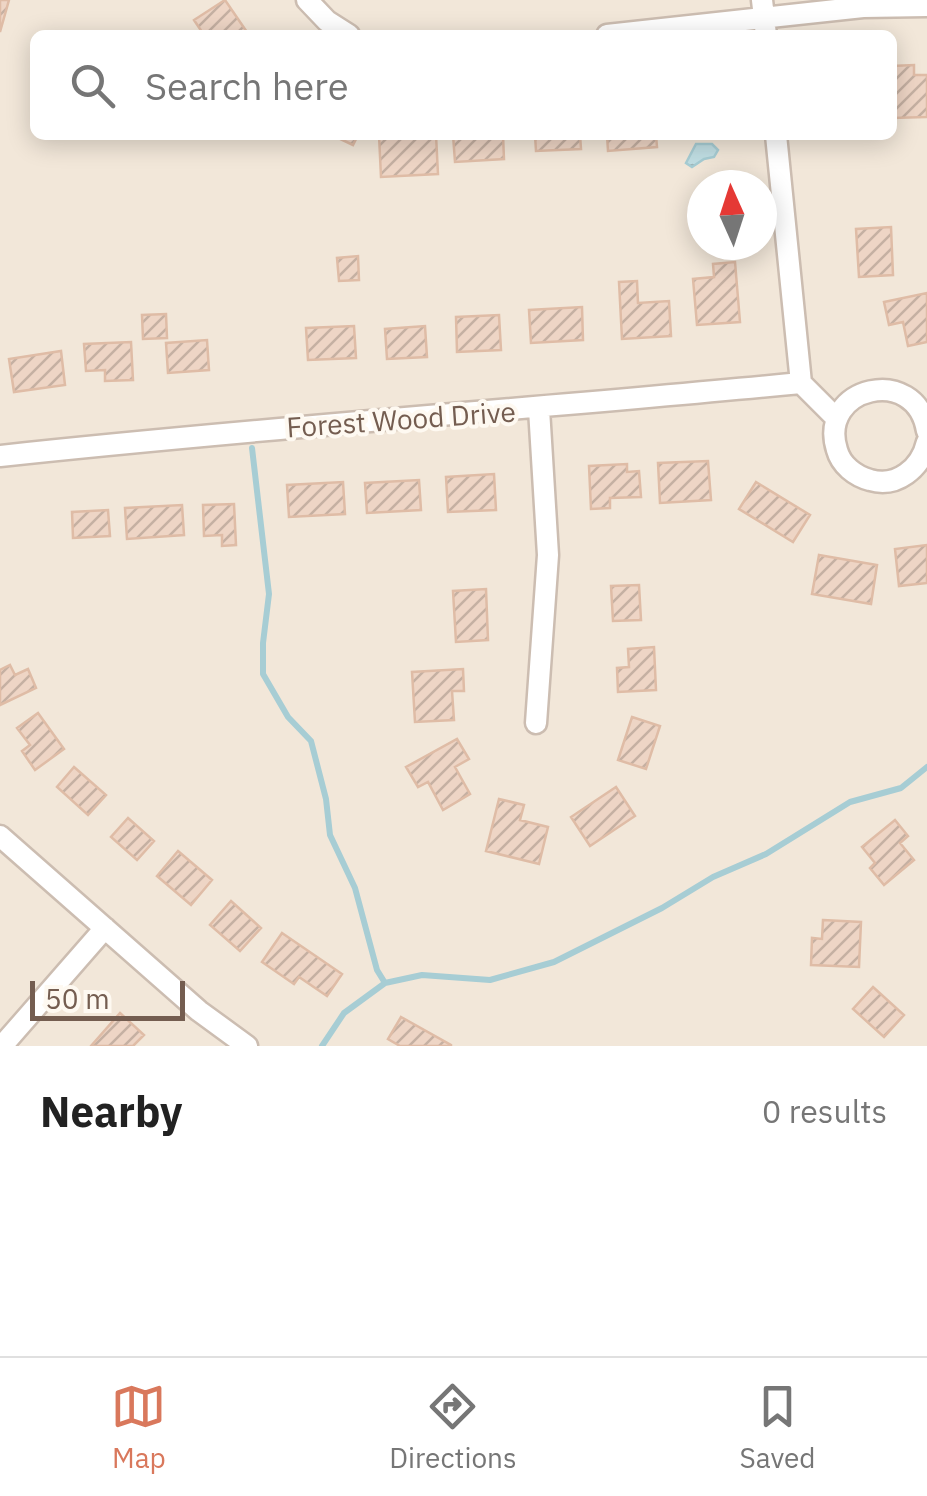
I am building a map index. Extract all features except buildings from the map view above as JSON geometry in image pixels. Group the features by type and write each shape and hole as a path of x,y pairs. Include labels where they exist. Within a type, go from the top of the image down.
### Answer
{"street":[{"path":"306,0 341,30"},
{"path":"650,30 863,7 927,6"},
{"path":"777,140 801,383 837,419"},
{"name":"Forest Wood Drive","path":"0,456 318,423 427,419 801,383"},
{"path":"927,431 914,403 886,389 866,391 853,398 837,419 834,436 840,459 848,469 866,480 879,482 902,477 921,460 927,442"},
{"path":"536,723 548,555 540,409"},
{"path":"0,836 199,1011 247,1046"},
{"path":"2,1046 104,928"}],"shaded area":[{"path":"0,0 927,0 927,1046 0,1046"}],"water":[{"path":"696,144 712,144 718,150 714,157 692,167 686,163"}],"waterway":[{"path":"252,448 269,594 263,674 288,717 311,741 326,799 330,835 355,888 377,970 385,983"},
{"path":"322,1046 344,1013 385,983 422,975 490,980 554,962 662,908 713,877 766,854 850,802 901,788 927,767"}]}
